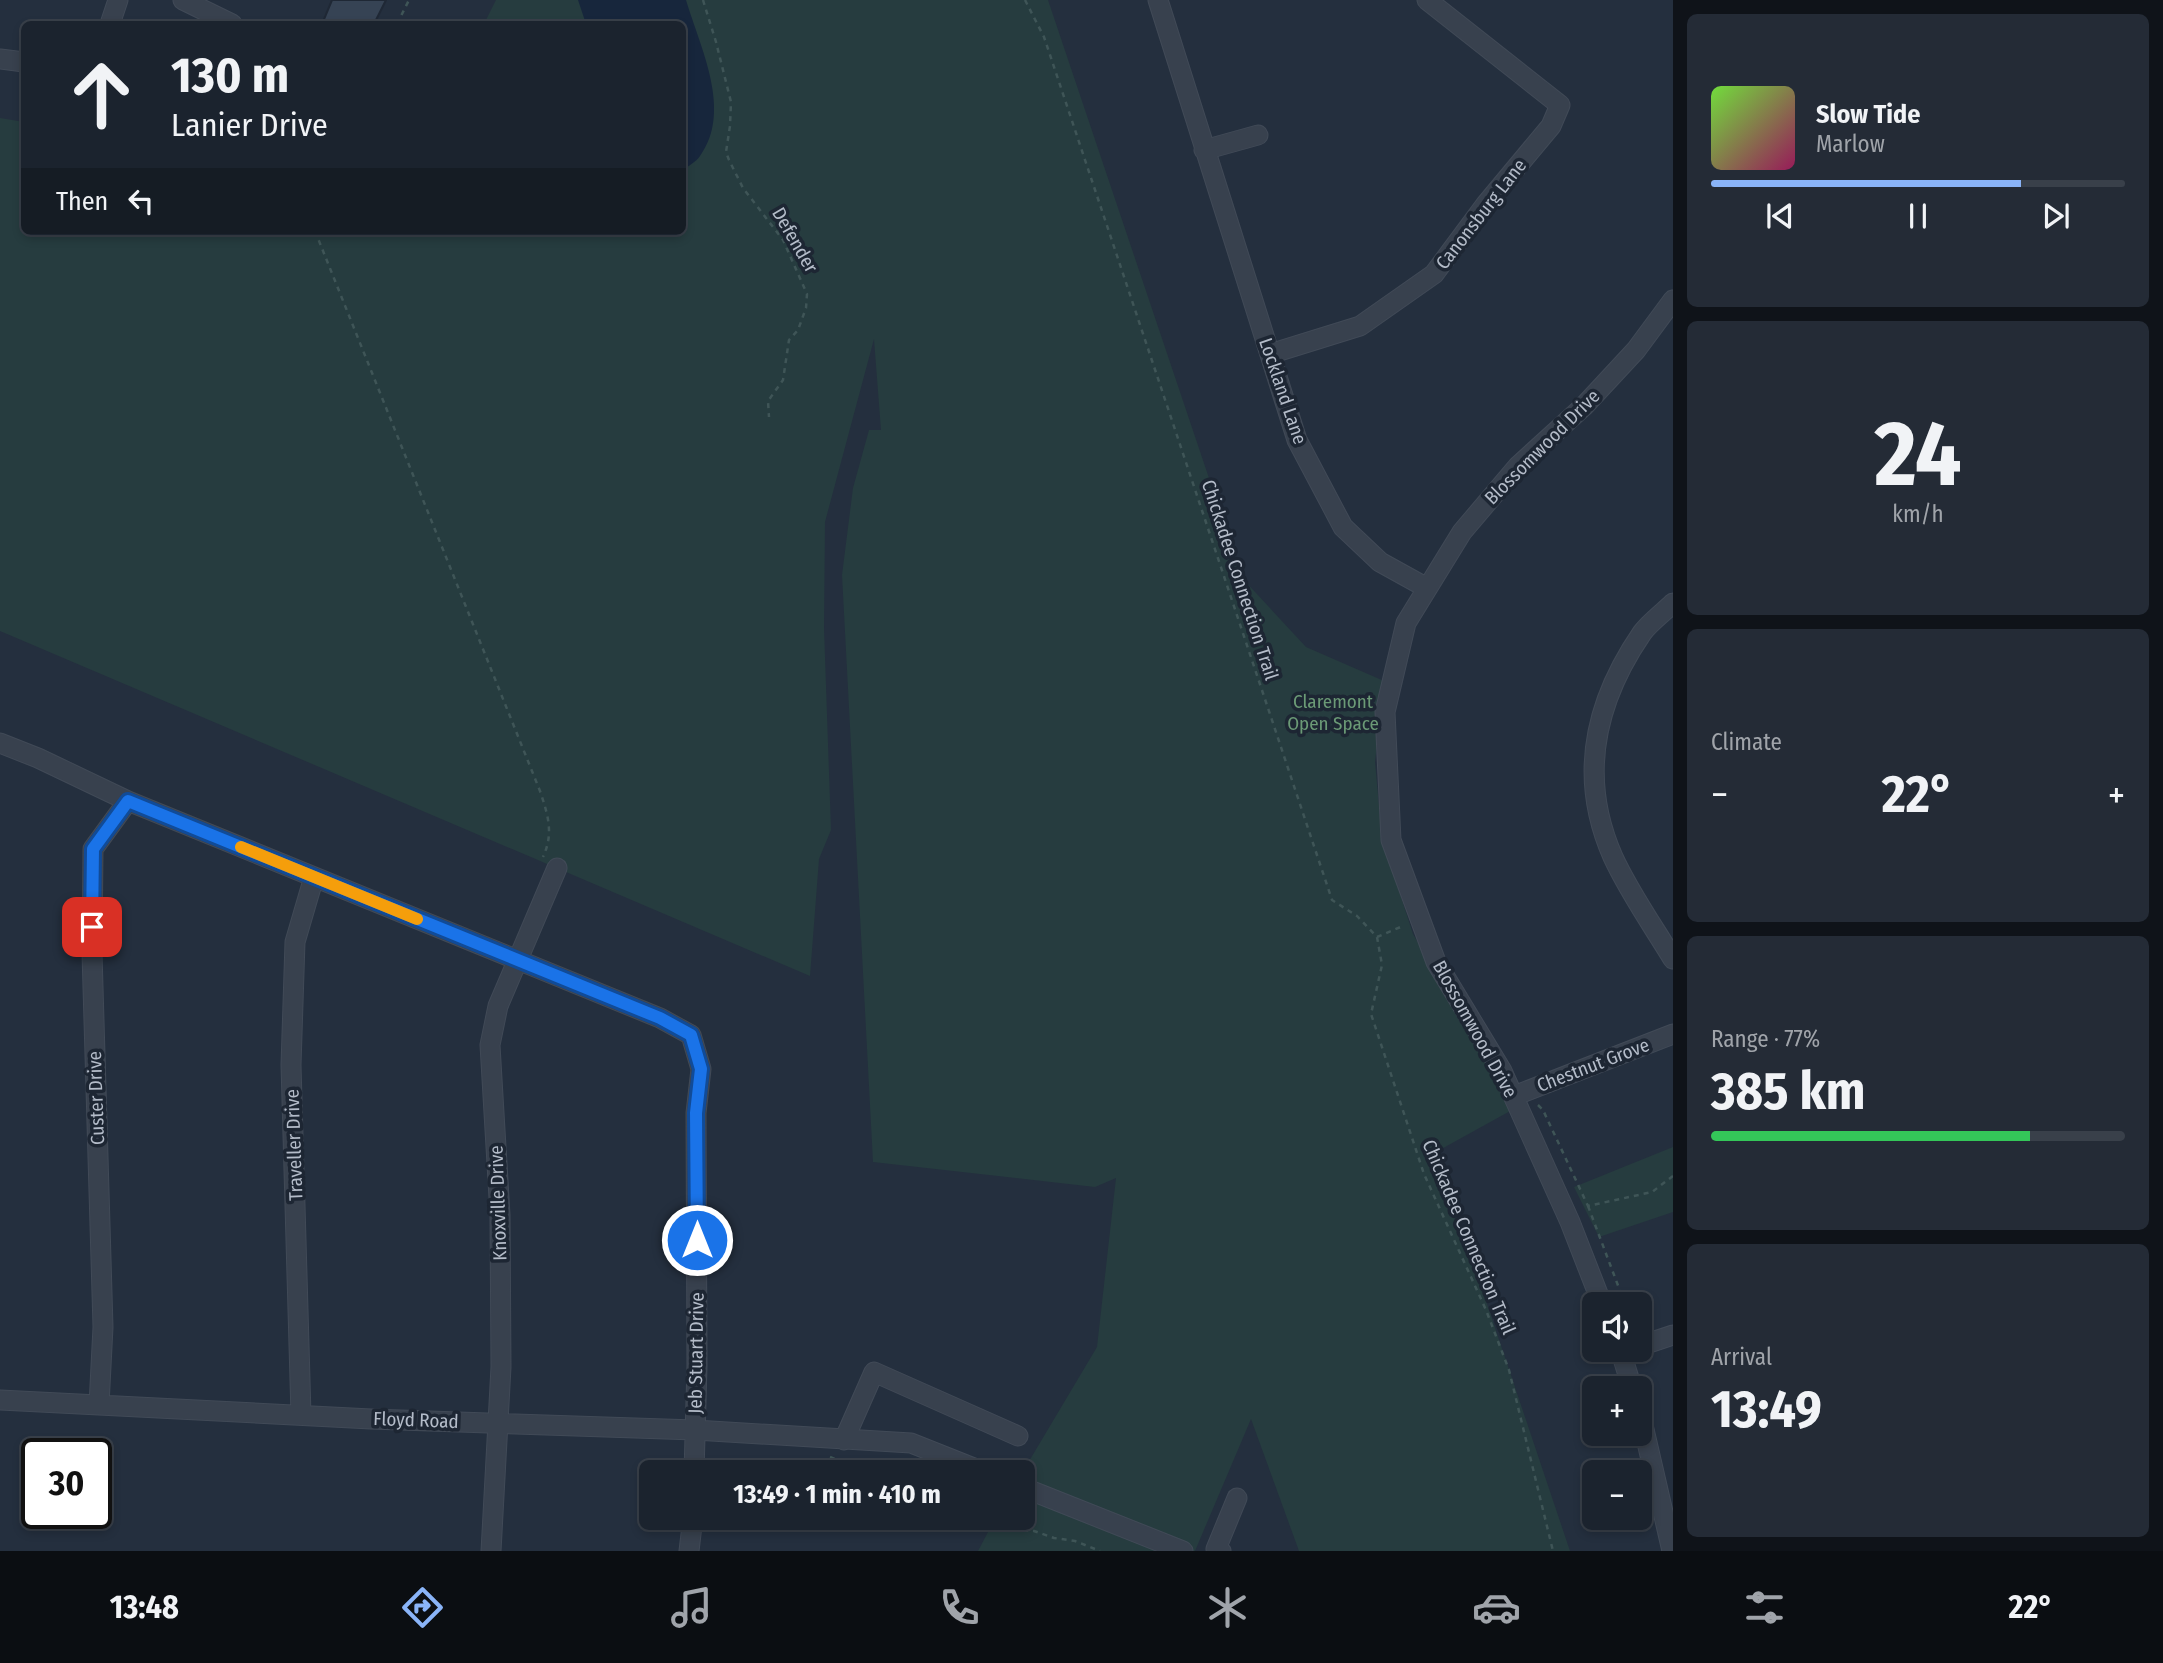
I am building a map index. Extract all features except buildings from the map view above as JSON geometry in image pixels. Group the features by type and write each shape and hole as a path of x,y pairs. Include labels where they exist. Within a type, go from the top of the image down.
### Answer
{"street":[{"path":"111,21 118,0"},
{"path":"183,0 226,21"},
{"name":"Lockland Lane","path":"1158,0 1297,440 1343,527 1380,562 1427,587"},
{"name":"Canonsburg Lane","path":"1270,354 1360,326 1434,274 1486,204 1551,126 1560,105 1427,0"},
{"path":"0,59 21,62"},
{"path":"1204,150 1258,135"},
{"name":"Blossomwood Drive","path":"1597,1292 1522,1093 1502,1070 1436,962 1391,840 1385,712 1406,623 1462,532 1518,466 1584,406 1636,350 1673,300"},
{"path":"1673,603 1643,631 1604,702 1593,763 1597,813 1613,857 1673,959"},
{"name":"Jeb Stuart Drive","path":"0,743 128,801 660,1018 691,1035 701,1069 696,1113 694,1460"},
{"name":"Custer Drive","path":"99,1405 103,1327 92,953 93,849 128,801"},
{"name":"Knoxville Drive","path":"491,1551 501,1367 500,1215 490,1045 498,1006 517,960 548,867"},
{"name":"Traveller Drive","path":"301,1415 292,1065 295,942 314,877"},
{"name":"Chestnut Grove","path":"1522,1093 1673,1034"},
{"path":"1652,1342 1673,1335"},
{"path":"838,1440 874,1372 1018,1436"},
{"name":"Floyd Road","path":"0,1401 695,1430 911,1443 954,1460"},
{"path":"1648,1446 1672,1551"},
{"path":"1035,1492 1183,1551"},
{"path":"1221,1551 1216,1549 1237,1498"},
{"path":"689,1551 691,1530"}],"path":[{"path":"398,21 409,0"},
{"name":"Defender","path":"703,0 731,102 726,152 743,188 783,240 807,294 806,308 798,330 789,340 783,380 768,401 769,417"},
{"name":"Chickadee Connection Trail","path":"1025,0 1048,51 1332,900 1357,916 1377,937 1382,965 1371,1014 1424,1174 1482,1298 1508,1370 1553,1551"},
{"path":"317,235 540,791 550,822 548,867"},
{"path":"1377,937 1403,926"},
{"path":"1522,1093 1588,1206 1620,1292"},
{"path":"1588,1206 1652,1192 1673,1175"},
{"path":"1015,1530 1034,1531 1075,1541 1100,1551"}],"green space":[{"name":"Claremont Open Space","path":"496,0 1048,0 1243,579 1306,647 1384,681 1375,762 1382,838 1413,934 1512,1110 1436,1152 1570,1551 1299,1551 1251,1419 1195,1551 978,1551 989,1530 1035,1530 1035,1460 1030,1460 1097,1347 1116,1178 1095,1187 873,1162 842,575 853,488 869,430 881,430 874,339 825,522 824,628 831,830 819,859 810,976 0,631 0,118 21,122 21,235 686,235 686,21 486,21"},
{"path":"1673,1147 1673,1212 1599,1237 1574,1187"}],"water":[{"path":"578,0 686,0 711,79 714,99 714,119 709,138 694,162 686,168 686,21 585,21"}],"slow traffic":[{"path":"241,847 417,919"}],"route":[{"path":"92,927 93,849 128,801 660,1018 691,1035 701,1069 696,1113 697,1240"}]}
